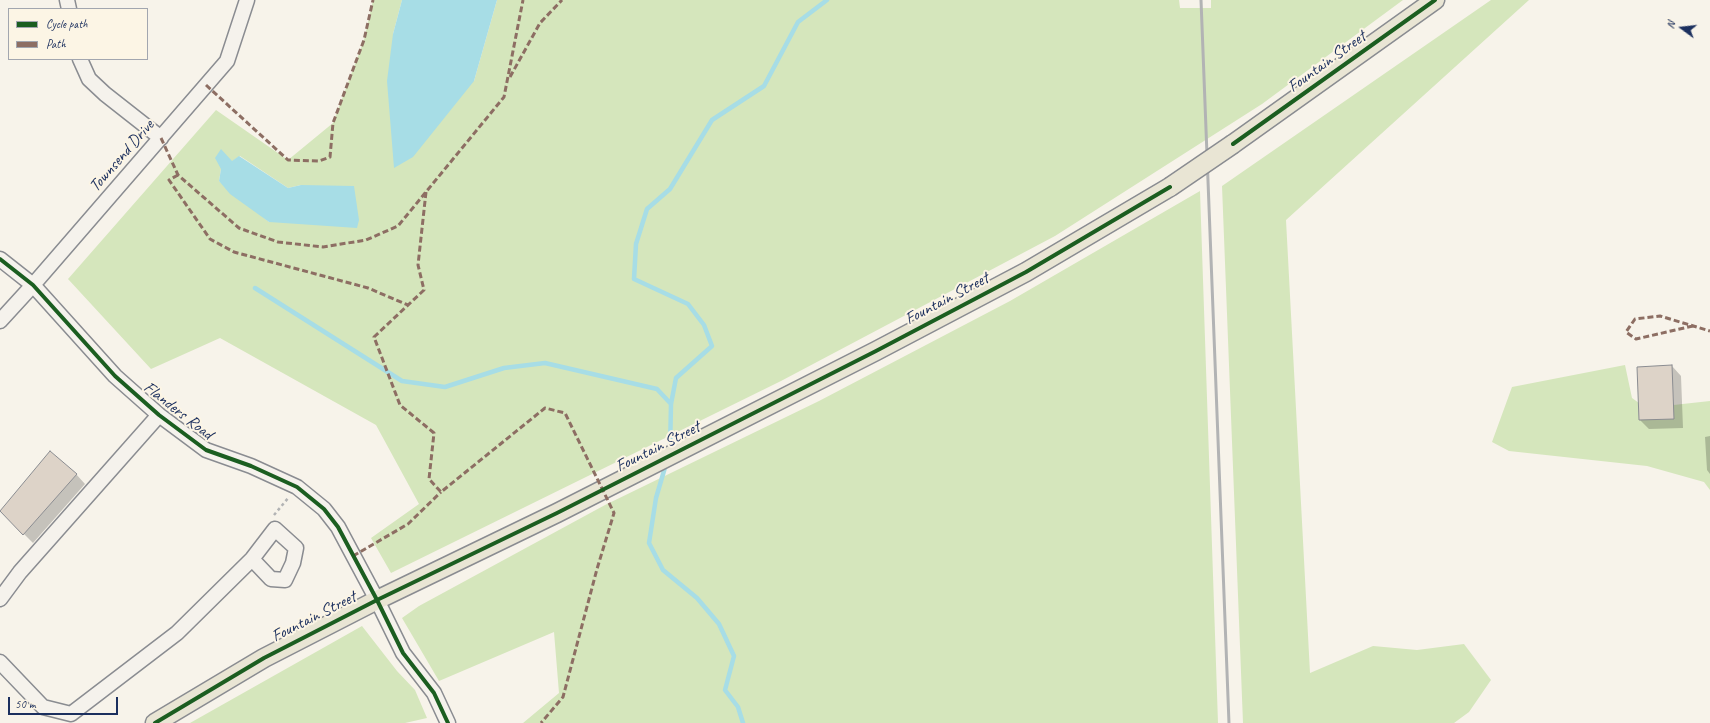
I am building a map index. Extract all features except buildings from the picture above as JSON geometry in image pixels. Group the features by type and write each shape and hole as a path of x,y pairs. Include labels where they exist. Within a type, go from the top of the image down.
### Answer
{"main road":[{"name":"Fountain Street","path":"155,723 264,658 377,600 557,513 876,351 1026,272 1170,187 1435,0"}],"street":[{"name":"Townsend Drive","path":"0,321 227,61 247,0"},
{"path":"80,60 89,79 104,94 161,138"},
{"name":"Flanders Road","path":"0,259 33,285 114,376 159,415 206,450 251,466 297,487 324,509 338,527 403,653 434,693 448,723"},
{"path":"0,599 20,572 159,415"},
{"path":"0,662 43,707 70,714 177,633 252,559 275,529 296,548 293,563 285,580 271,579 252,559"}],"path":[{"path":"275,529 273,517 297,487"}],"green space":[{"path":"373,0 402,0 393,34 474,81 497,0 1179,0 1180,8 1211,8 1211,0 1403,0 1262,104 1055,236 781,381 391,573 371,538 419,504 376,425 220,338 151,369 68,279 216,110 288,160 333,123 364,40","holes":["240,156 288,188 301,185 269,222 219,181 221,169"]},
{"path":"1491,0 1529,0 1286,220 1310,673 1373,646 1417,650 1464,644 1491,680 1469,712 1454,723 1243,723 1222,186"},
{"path":"1200,191 1218,723 523,723 559,693 554,632 439,681 402,618 419,606 605,505 819,401 1010,301"},
{"path":"1625,365 1632,398 1646,408 1710,401 1710,490 1704,482 1647,466 1509,451 1492,442 1512,387"},
{"path":"362,626 397,671 415,690 427,718 405,723 190,723"}],"water":[{"path":"402,0 497,0 474,81 413,157 394,168 387,81 393,34"},
{"path":"221,149 232,161 239,156 288,188 301,185 354,186 359,220 357,228 269,222 230,194 219,181 221,169 215,158"}],"waterway":[{"path":"670,451 671,404 676,378 712,346 704,325 688,304 634,279 636,244 647,209 670,189 712,120 764,86 798,22 827,0"},
{"path":"255,288 402,381 445,387 504,368 545,363 657,389 671,404"},
{"path":"666,464 656,498 649,543 663,570 697,598 719,624 734,656 725,690 738,707 743,723"}],"railway":[{"path":"1201,0 1229,723"}],"marked path":[{"path":"206,85 288,160 319,161 330,157 333,123 364,40 373,0"},
{"path":"161,138 178,175 239,228 278,242 323,247 366,240 398,226 504,97 523,0"},
{"path":"510,77 540,23 562,0"},
{"path":"178,175 169,180 210,239 234,252 368,288 408,305"},
{"path":"426,192 418,265 424,290 374,337 400,405 434,433 429,479 441,492 545,408 565,413 614,513 597,569 563,697 541,723"},
{"path":"1693,326 1636,339 1626,332 1635,319 1660,316 1710,331"},
{"path":"353,556 408,524 441,492"}],"cycle path":[{"path":"1233,144 1435,0"},
{"path":"155,723 264,658 377,600 557,513 876,351 1026,272 1170,187"},
{"path":"0,259 33,285 115,376 159,415 206,450 251,466 297,487 324,509 338,527 403,653 434,693 448,723"}]}
